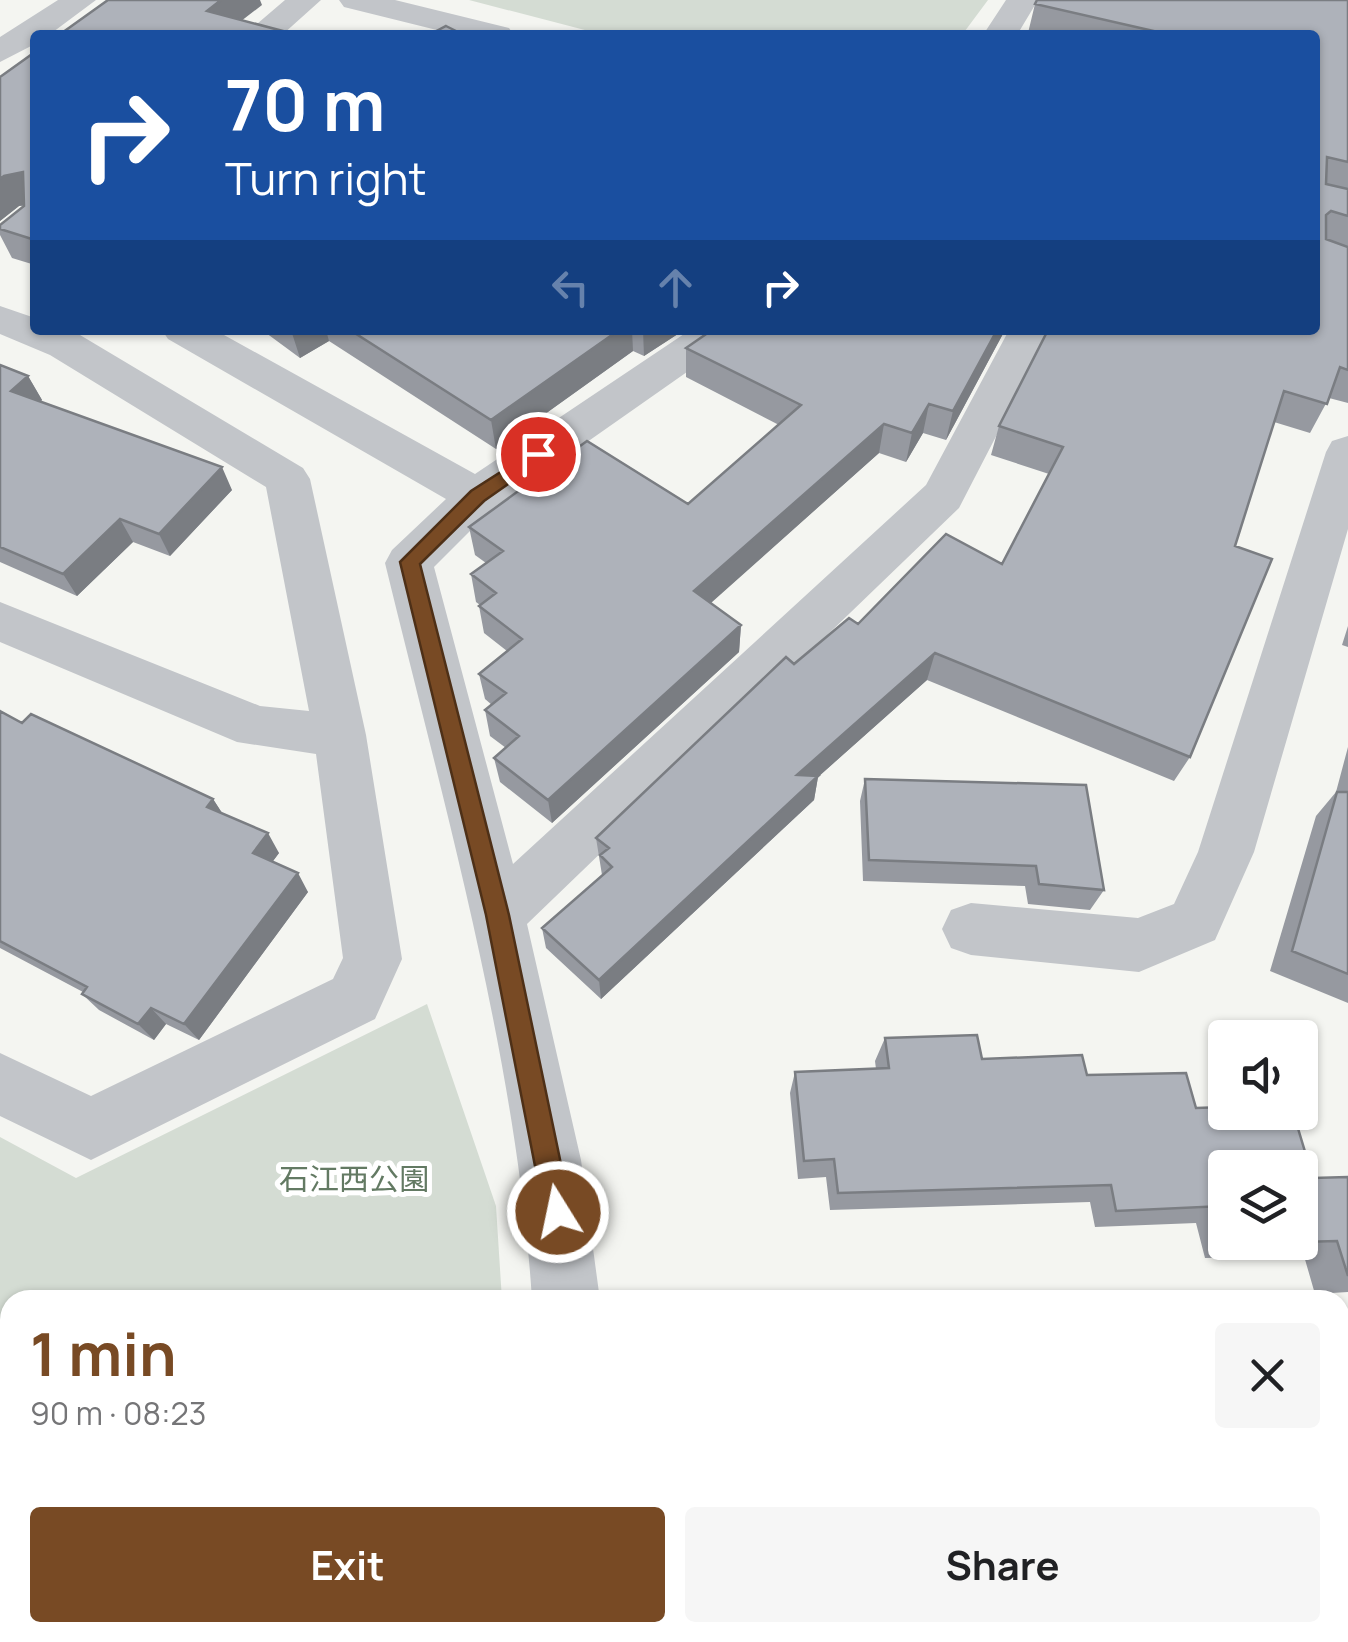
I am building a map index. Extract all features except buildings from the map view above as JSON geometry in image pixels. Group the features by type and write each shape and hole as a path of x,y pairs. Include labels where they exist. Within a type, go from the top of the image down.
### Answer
{"street":[{"path":"34,30 80,0"},
{"path":"267,30 305,0"},
{"path":"355,0 477,30"},
{"path":"1003,30 1022,0"},
{"path":"0,52 30,32"},
{"path":"0,319 30,331"},
{"path":"0,1083 91,1130 354,999 373,959 340,736 287,479 65,344 42,335"},
{"path":"192,335 477,496"},
{"path":"565,1290 563,1244 540,1115 498,915 410,562 477,496 712,335"},
{"path":"498,915 943,496 1027,335"},
{"path":"970,929 1139,944 1195,922 1226,852 1348,452"},
{"path":"0,621 256,727 340,736"}],"green space":[{"path":"469,0 988,0 966,30 585,30"},
{"name":"石江西公園","path":"427,1004 496,1206 501,1290 0,1290 0,1137 76,1178"}],"route":[{"path":"538,454 477,496 410,562 498,915 558,1212"}]}
